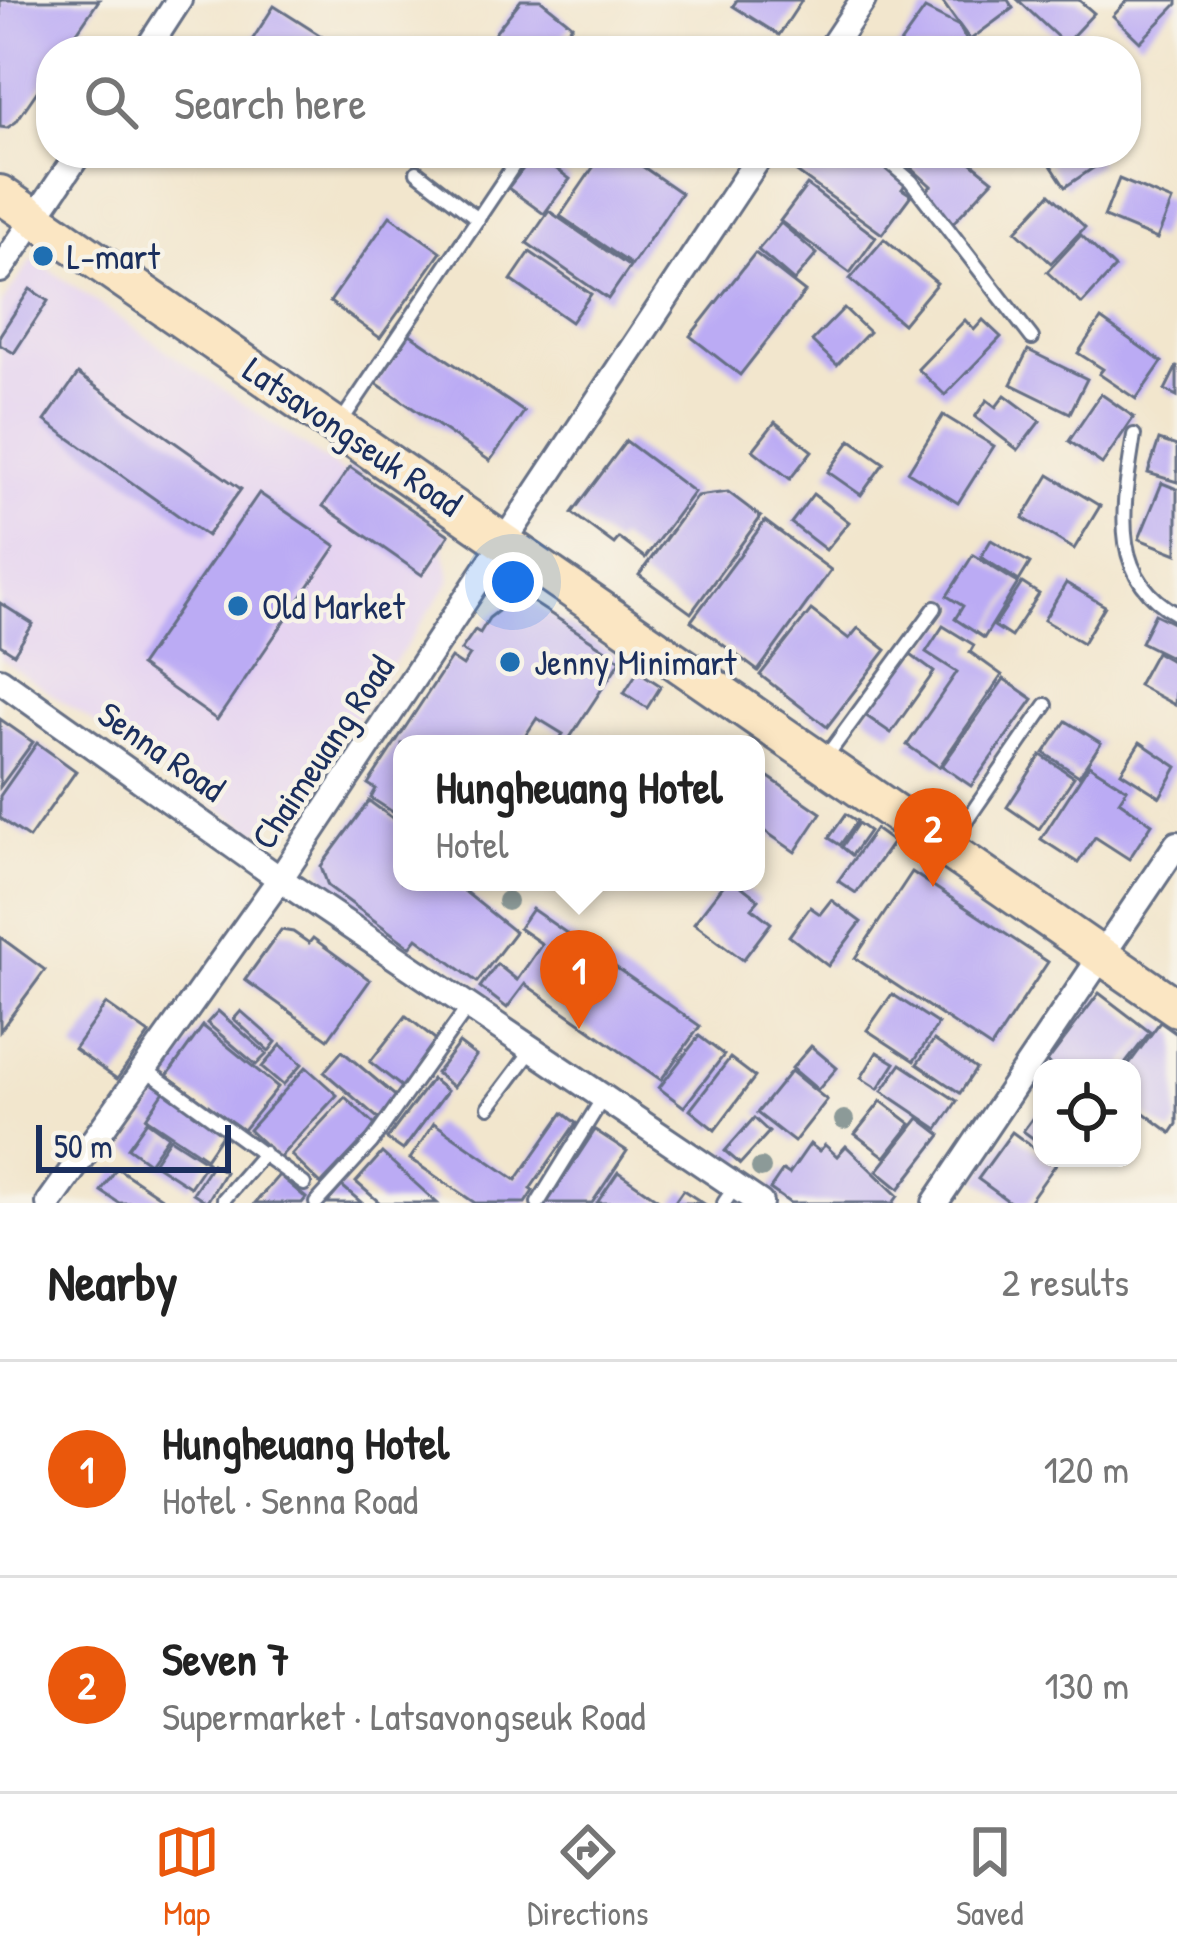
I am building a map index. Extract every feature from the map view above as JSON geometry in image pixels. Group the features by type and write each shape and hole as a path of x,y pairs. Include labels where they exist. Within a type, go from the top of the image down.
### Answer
{"street":[{"path":"156,36 179,0"},
{"path":"840,36 863,0"},
{"path":"0,270 69,168"},
{"name":"Chaimeuang Road","path":"49,1203 280,879 752,168"},
{"name":"Latsavongseuk Road","path":"0,194 1177,1008"},
{"name":"Senna Road","path":"0,680 280,879 603,1098 729,1195 760,1203"},
{"path":"935,1203 1177,844"}],"lane":[{"path":"339,426 513,168"},
{"path":"896,168 911,181 1032,338"},
{"path":"417,172 478,218"},
{"path":"1134,436 1124,509 1131,571 1153,602 1177,614"},
{"path":"822,762 935,608"},
{"path":"946,849 1046,704"},
{"path":"316,1203 371,1143 468,1007"},
{"path":"489,1107 532,1050"},
{"path":"145,1069 304,1184"},
{"path":"538,1203 603,1098"},
{"path":"224,1199 263,1153"}],"shaded area":[{"path":"33,258 442,541 451,580 296,807 256,833 0,659 0,306"}],"building":[{"path":"0,0 99,0 74,36 36,36 36,93 16,122 0,127"},
{"path":"521,0 541,0 572,25 563,36 495,33"},
{"path":"737,0 802,0 779,35 733,6"},
{"path":"941,0 1008,0 1013,8 975,36 967,36"},
{"path":"1018,0 1079,0 1094,13 1072,36 1056,36"},
{"path":"1128,0 1177,0 1141,41 1141,36 1134,36 1113,16"},
{"path":"274,6 321,36 255,36"},
{"path":"925,9 959,26 964,36 906,36"},
{"path":"523,168 555,168 570,179 544,214 508,188"},
{"path":"593,168 645,168 681,193 632,265 560,216"},
{"path":"791,168 887,168 907,182 902,189 911,195 882,234"},
{"path":"911,168 978,168 993,180 953,223 926,192 931,186"},
{"path":"1053,168 1093,168 1065,187"},
{"path":"1119,179 1172,201 1157,239 1104,217"},
{"path":"807,185 876,237 850,273 780,221"},
{"path":"1050,194 1085,227 1051,263 1016,231"},
{"path":"549,211 630,267 608,299 527,243"},
{"path":"390,216 441,252 380,338 330,302"},
{"path":"781,223 817,254 794,281 758,250"},
{"path":"1081,235 1115,268 1082,304 1047,272"},
{"path":"884,239 937,283 903,324 850,279"},
{"path":"530,252 591,294 571,322 511,280"},
{"path":"755,253 805,292 740,375 690,336"},
{"path":"30,289 48,301 14,353 0,345 0,335"},
{"path":"844,308 869,332 837,365 812,341"},
{"path":"1101,319 1162,362 1136,399 1078,353"},
{"path":"965,320 974,330 983,320 1001,337 945,395 918,369"},
{"path":"410,334 524,412 490,461 376,383"},
{"path":"1028,350 1087,379 1070,413 1011,384"},
{"path":"1177,366 1177,396 1165,390"},
{"path":"78,374 241,489 207,536 45,421"},
{"path":"1101,394 1134,417 1102,464 1069,441"},
{"path":"1005,395 1040,421 1018,450 975,417 987,400 996,407"},
{"path":"943,415 994,446 958,503 908,472"},
{"path":"775,422 812,451 790,479 753,450"},
{"path":"851,440 884,463 861,495 828,472"},
{"path":"1159,440 1177,446 1177,482 1148,473"},
{"path":"626,441 694,492 645,558 619,538 614,544 572,513"},
{"path":"350,467 449,535 422,575 323,506"},
{"path":"1049,475 1100,506 1074,549 1023,518"},
{"path":"1162,483 1177,489 1177,554 1139,539"},
{"path":"728,492 761,517 691,613 639,575 697,496"},
{"name":"Old Market","path":"259,493 336,546 217,720 140,666"},
{"path":"813,494 849,522 826,550 791,523"},
{"path":"765,521 831,570 758,671 691,621"},
{"path":"991,540 1030,563 1019,581 981,557"},
{"path":"973,555 1018,583 984,638 955,619 963,606 947,596"},
{"path":"1022,583 1039,594 1011,637 994,626"},
{"path":"1066,583 1105,606 1083,643 1044,620"},
{"path":"531,601 621,660 572,735 562,735 537,718 526,735 400,735 451,658 463,666 470,655 461,650 475,630 480,633 489,618 506,605"},
{"path":"0,603 33,624 14,654 0,645"},
{"path":"811,610 849,639 858,628 886,650 827,727 760,675"},
{"path":"1155,614 1177,625 1177,660 1141,642"},
{"path":"943,626 974,645 970,652 1002,675 939,767 907,745 957,672 926,652"},
{"path":"1156,652 1177,664 1175,705 1138,685"},
{"path":"908,653 934,672 891,733 865,715"},
{"path":"638,671 661,686 647,708 624,693"},
{"path":"1004,679 1033,699 971,786 942,766"},
{"path":"0,719 33,742 0,787"},
{"path":"1066,721 1101,743 1079,776 1044,753"},
{"path":"1140,742 1177,767 1160,797 1121,772"},
{"path":"37,743 76,771 29,838 0,818 0,796"},
{"path":"393,746 393,812 371,798 376,789 368,784"},
{"path":"1041,755 1074,777 1039,829 1007,807"},
{"path":"1089,765 1127,789 1119,801 1152,824 1129,859 1095,837 1078,863 1041,839"},
{"path":"767,776 821,813 795,852 765,831"},
{"path":"369,801 393,818 393,891 464,891 515,932 477,982 417,938 410,947 328,886 321,866"},
{"path":"846,814 857,821 840,845 829,838"},
{"path":"858,823 869,831 852,855 842,847"},
{"path":"875,829 893,842 856,893 838,881"},
{"path":"912,872 1048,962 991,1048 855,958"},
{"path":"574,891 597,891 589,902"},
{"path":"719,891 748,891 759,900 752,908 771,923 743,960 694,923"},
{"path":"831,900 861,922 828,966 789,936 810,907 820,914"},
{"path":"532,909 700,1026 661,1080 525,984 507,1008 480,987 497,964 517,980 542,944 519,928"},
{"path":"281,930 309,943 313,938 370,980 328,1039 245,980"},
{"path":"0,937 45,970 0,1031"},
{"path":"1099,993 1150,1032 1129,1059 1049,1059"},
{"path":"892,994 938,1024 914,1061 867,1030"},
{"path":"106,1004 149,1034 117,1079 74,1049"},
{"path":"218,1011 267,1054 256,1065 207,1023"},
{"path":"241,1011 276,1042 269,1051 234,1019"},
{"path":"406,1016 439,1042 402,1087 370,1062"},
{"path":"1160,1022 1177,1034 1177,1124 1171,1133 1141,1111 1141,1059 1133,1059"},
{"path":"203,1026 278,1087 243,1130 167,1076"},
{"path":"699,1036 724,1055 684,1107 659,1088"},
{"path":"934,1040 976,1069 960,1093 917,1064"},
{"path":"459,1043 476,1056 453,1087 436,1073"},
{"path":"281,1045 302,1064 283,1085 262,1067"},
{"path":"811,1046 837,1068 818,1090 792,1068"},
{"path":"342,1051 399,1099 380,1120 324,1072"},
{"path":"877,1052 895,1063 878,1089 861,1078"},
{"path":"730,1058 755,1077 715,1130 690,1110"},
{"path":"901,1064 957,1101 938,1129 882,1091"},
{"path":"306,1067 337,1095 279,1158 249,1130"},
{"path":"791,1071 827,1100 794,1142 757,1113"},
{"path":"432,1079 447,1091 403,1150 387,1139"},
{"path":"165,1090 225,1130 206,1158 146,1118"},
{"path":"345,1097 376,1126 321,1184 291,1155"},
{"path":"881,1101 911,1124 885,1157 855,1134"},
{"path":"563,1113 576,1123 525,1203 475,1203 410,1159 434,1123 516,1180"},
{"path":"1033,1117 1033,1138 1023,1131"},
{"path":"754,1118 769,1132 740,1164 725,1151"},
{"path":"919,1118 941,1135 899,1189 877,1171"},
{"path":"147,1121 168,1136 149,1163 128,1148"},
{"path":"595,1130 627,1151 592,1203 547,1203"},
{"path":"1012,1132 1033,1147 1033,1167 1054,1167 1028,1203 1011,1203 978,1179"},
{"path":"170,1138 207,1162 190,1187 153,1163"},
{"path":"810,1144 819,1151 825,1145 837,1156 846,1146 898,1196 893,1203 790,1203 770,1189 783,1170 789,1174"},
{"path":"382,1153 437,1203 380,1203 356,1182"},
{"path":"212,1164 225,1172 207,1202 193,1193"},
{"path":"117,1168 169,1203 119,1203 101,1191"},
{"path":"618,1172 663,1203 597,1203"},
{"path":"279,1175 306,1198 302,1203 255,1203"},
{"path":"342,1186 362,1203 327,1203"},
{"path":"683,1190 703,1203 674,1203"}],"place":[{"name":"L-mart","path":"43,256"},
{"name":"Old Market","path":"238,606"},
{"name":"Jenny Minimart","path":"510,662"},
{"name":"Seven 7","path":"933,887"},
{"name":"Hungheuang Hotel","path":"579,1029"}]}
